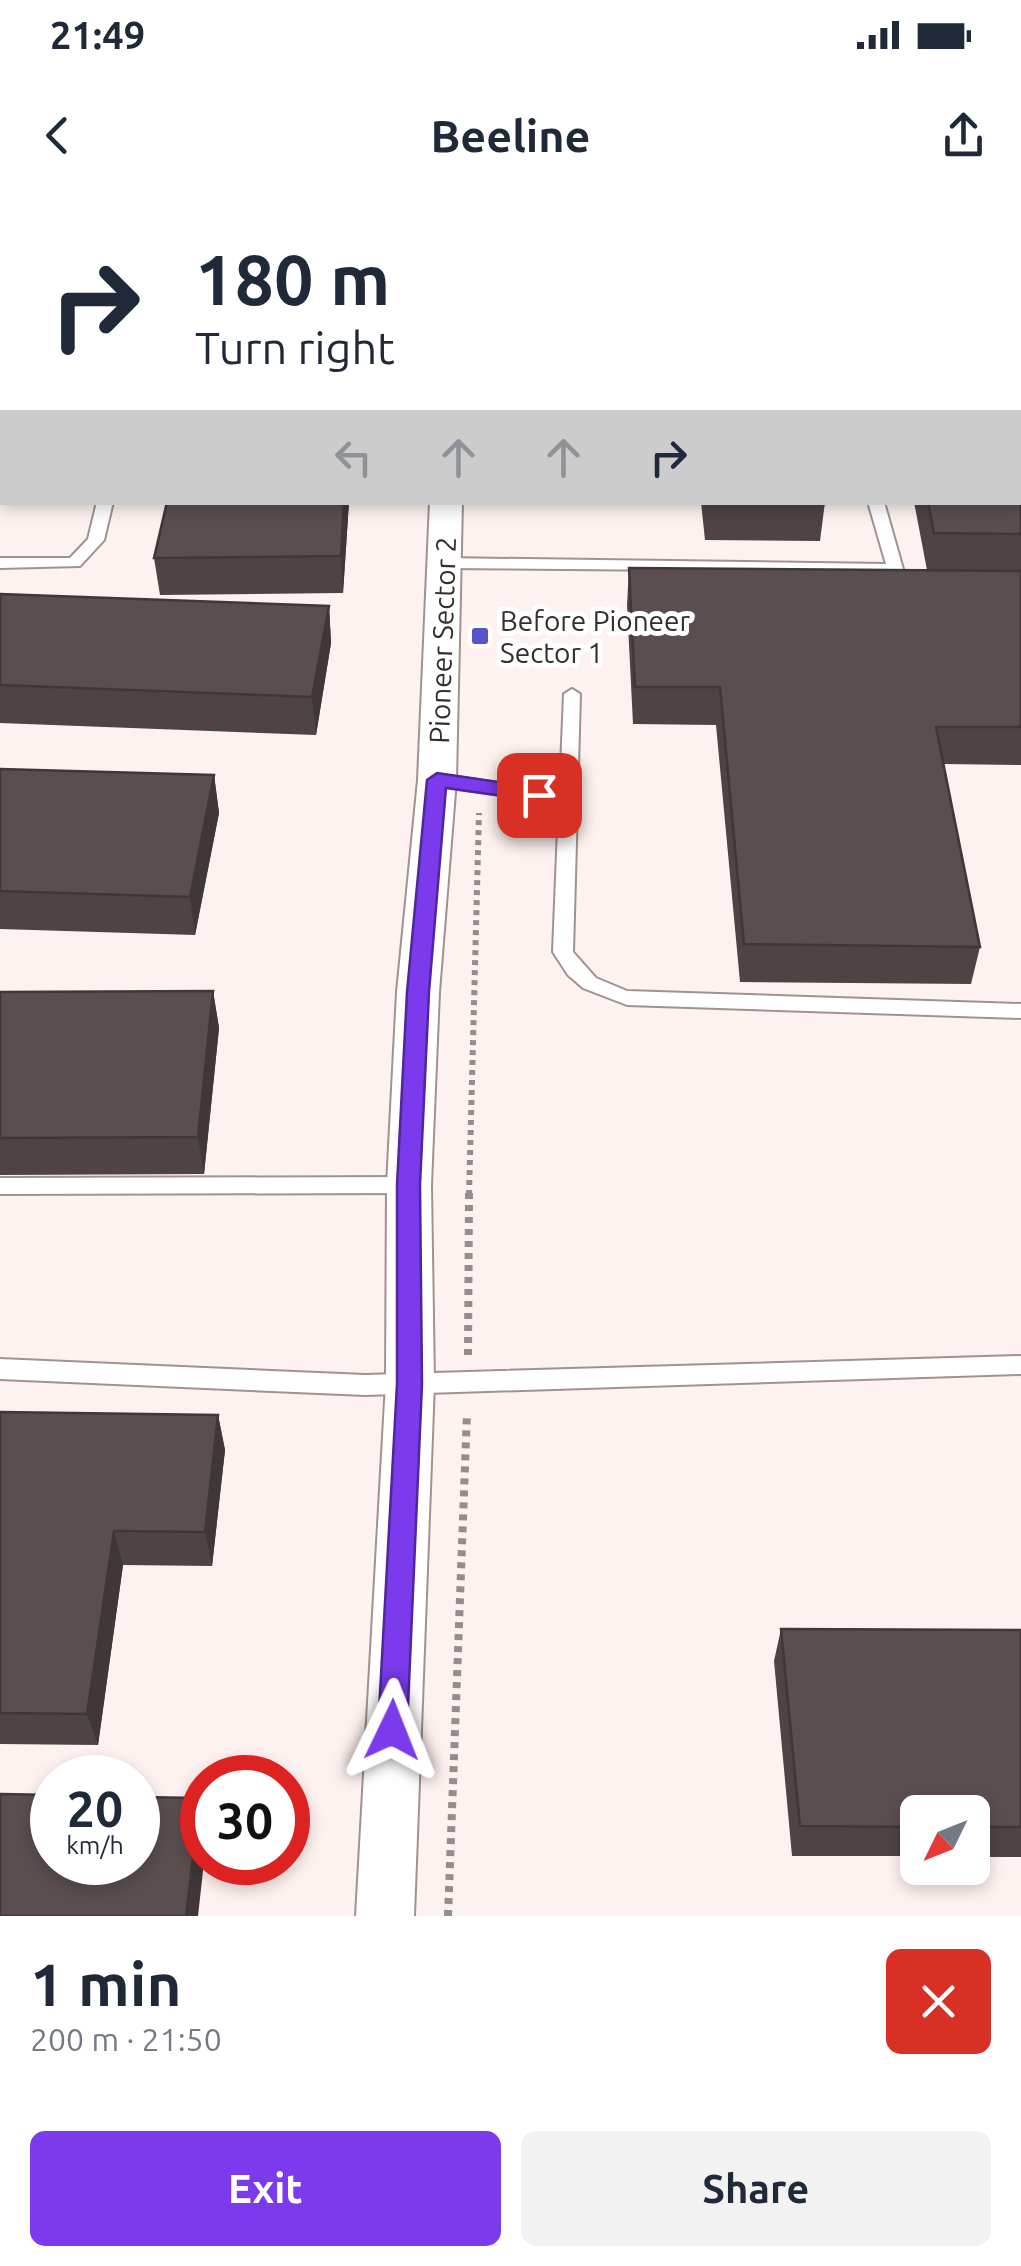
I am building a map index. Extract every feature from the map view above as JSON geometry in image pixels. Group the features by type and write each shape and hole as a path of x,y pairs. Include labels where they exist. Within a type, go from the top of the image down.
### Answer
{"street":[{"name":"Pioneer Sector 2","path":"385,1916 410,1384 408,1185 418,992 437,780 446,505"}],"lane":[{"path":"0,562 74,563 96,540 103,505"},
{"path":"444,563 895,569 877,505"},
{"path":"572,694 564,952 572,969 604,994 627,998 1021,1012"},
{"path":"437,780 569,799"},
{"path":"0,1186 408,1185"},
{"path":"0,1369 365,1385 1021,1365"}],"path":[{"path":"448,1916 468,1382 470,1053 480,786"}],"building":[{"path":"166,505 344,505 341,556 154,558"},
{"path":"929,505 1021,505 1021,534 934,533"},
{"path":"629,568 1021,571 1021,727 936,727 980,947 744,944 720,687 635,687"},
{"path":"0,594 329,606 312,697 0,685"},
{"path":"0,769 214,775 190,897 0,891"},
{"path":"213,991 198,1137 0,1138 0,992"},
{"path":"0,1412 218,1415 205,1532 114,1531 87,1714 0,1713"},
{"path":"781,1629 1021,1630 1021,1827 990,1827 990,1795 900,1795 900,1827 800,1826"},
{"path":"0,1794 30,1795 30,1885 160,1885 160,1797 180,1798 180,1885 190,1885 186,1916 0,1916"}],"place":[{"name":"Before Pioneer Sector 1","path":"480,636"}],"route":[{"path":"392,1730 410,1384 408,1185 418,992 437,780 539,795"}]}
